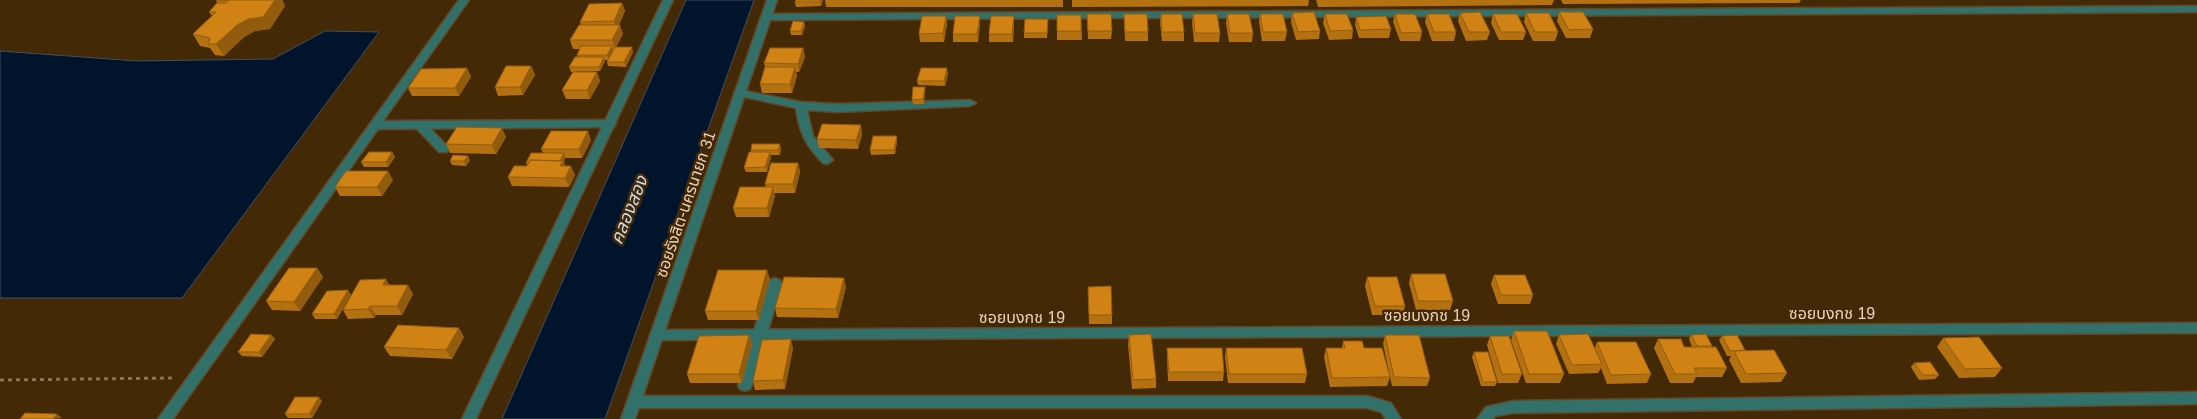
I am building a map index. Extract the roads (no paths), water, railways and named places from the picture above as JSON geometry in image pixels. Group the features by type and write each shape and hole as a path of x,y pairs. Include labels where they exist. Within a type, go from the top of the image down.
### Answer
{"street":[{"path":"165,419 464,0"},
{"path":"469,419 668,0"},
{"name":"ซอยรังสิต-นครนายก 31","path":"628,419 772,0"},
{"path":"766,17 2197,9"},
{"path":"740,93 801,106 873,108 970,103"},
{"path":"801,106 804,133 827,160"},
{"path":"420,124 443,149"},
{"path":"375,125 610,124"},
{"path":"745,385 761,336 775,282"},
{"name":"ซอยบงกช 19","path":"657,335 2197,328"},
{"path":"1484,419 1490,411 1513,406 2197,398"},
{"path":"634,402 1367,402 1386,406 1394,419"}],"water":[{"name":"คลองสอง","path":"686,0 754,0 605,419 502,419"},
{"path":"325,31 379,32 182,298 0,298 0,51 137,61 273,59"}]}
